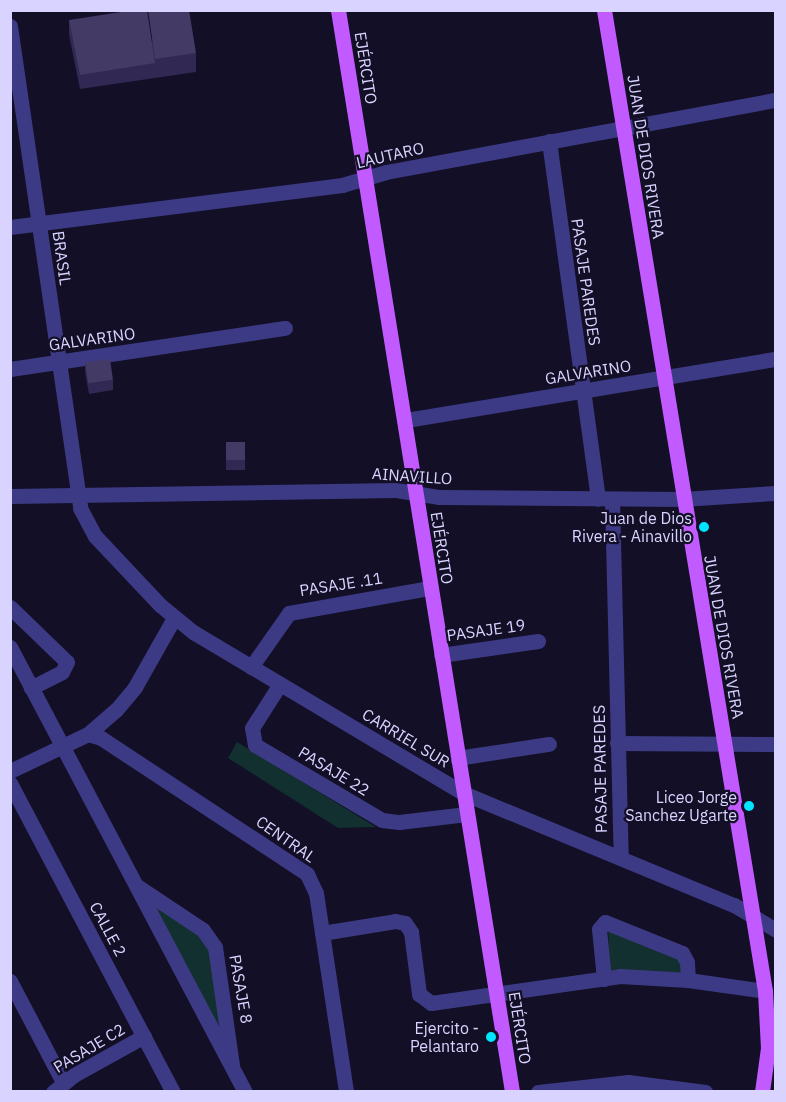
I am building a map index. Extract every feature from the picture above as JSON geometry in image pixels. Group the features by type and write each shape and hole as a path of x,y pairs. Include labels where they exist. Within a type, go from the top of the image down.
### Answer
{"main road":[{"name":"EJÉRCITO","path":"338,10 406,420 430,588 512,1092"},
{"name":"JUAN DE DIOS RIVERA","path":"604,10 662,378 765,991 768,1047 762,1092"}],"street":[{"name":"BRASIL","path":"10,26 79,495"},
{"name":"LAUTARO","path":"10,227 342,186 366,178 549,141 776,100"},
{"name":"PASAJE PAREDES","path":"549,141 583,391 605,499 621,858"},
{"name":"GALVARINO","path":"10,369 285,328"},
{"name":"GALVARINO","path":"406,420 776,359"},
{"name":"AINAVILLO","path":"10,496 396,490 417,493 605,499 682,499 776,493"},
{"name":"CARRIEL SUR","path":"79,495 87,526 174,618 251,667 463,793 621,858 753,917 776,930"},
{"name":"PASAJE .11","path":"251,667 289,612 430,588"},
{"path":"10,607 67,662 62,672 32,688"},
{"path":"10,771 61,744 88,734 129,696 174,618"},
{"name":"PASAJE 19","path":"441,656 538,641"},
{"name":"PASAJE 8","path":"10,647 245,1092"},
{"name":"PASAJE 22","path":"280,684 252,728 255,745 382,820 399,822 467,813"},
{"name":"CENTRAL","path":"88,734 101,738 302,869 314,886 346,1092"},
{"path":"617,743 776,744"},
{"path":"457,758 549,744"},
{"name":"CALLE 2","path":"10,783 174,1092"},
{"name":"PASAJE 8","path":"134,884 203,930 215,947 231,1039 232,1068"},
{"path":"322,933 400,921 410,928 418,990 424,1001 435,1003 604,979 688,980 765,991"},
{"path":"604,979 599,929 605,922 682,953 687,962 688,980"},
{"path":"10,981 58,1087"},
{"name":"PASAJE C2","path":"58,1087 144,1036"},
{"path":"538,1092 614,1082 705,1092"}],"green space":[{"path":"237,742 376,827 338,828 228,758"},
{"path":"147,898 197,931 211,948 225,1043"},
{"path":"608,926 682,960 682,971 677,975 610,973"}],"building":[{"path":"147,10 155,63 80,75 69,20"},
{"path":"148,10 189,10 196,53 155,59"},
{"path":"110,359 113,380 88,383 85,362"},
{"path":"226,442 245,442 245,460 226,460"},
{"path":"774,750 776,750 776,774"}],"place":[{"name":"Juan de Dios Rivera - Ainavillo","path":"704,527"},
{"name":"Liceo Jorge Sanchez Ugarte","path":"749,806"},
{"name":"Ejercito - Pelantaro","path":"491,1037"}]}
